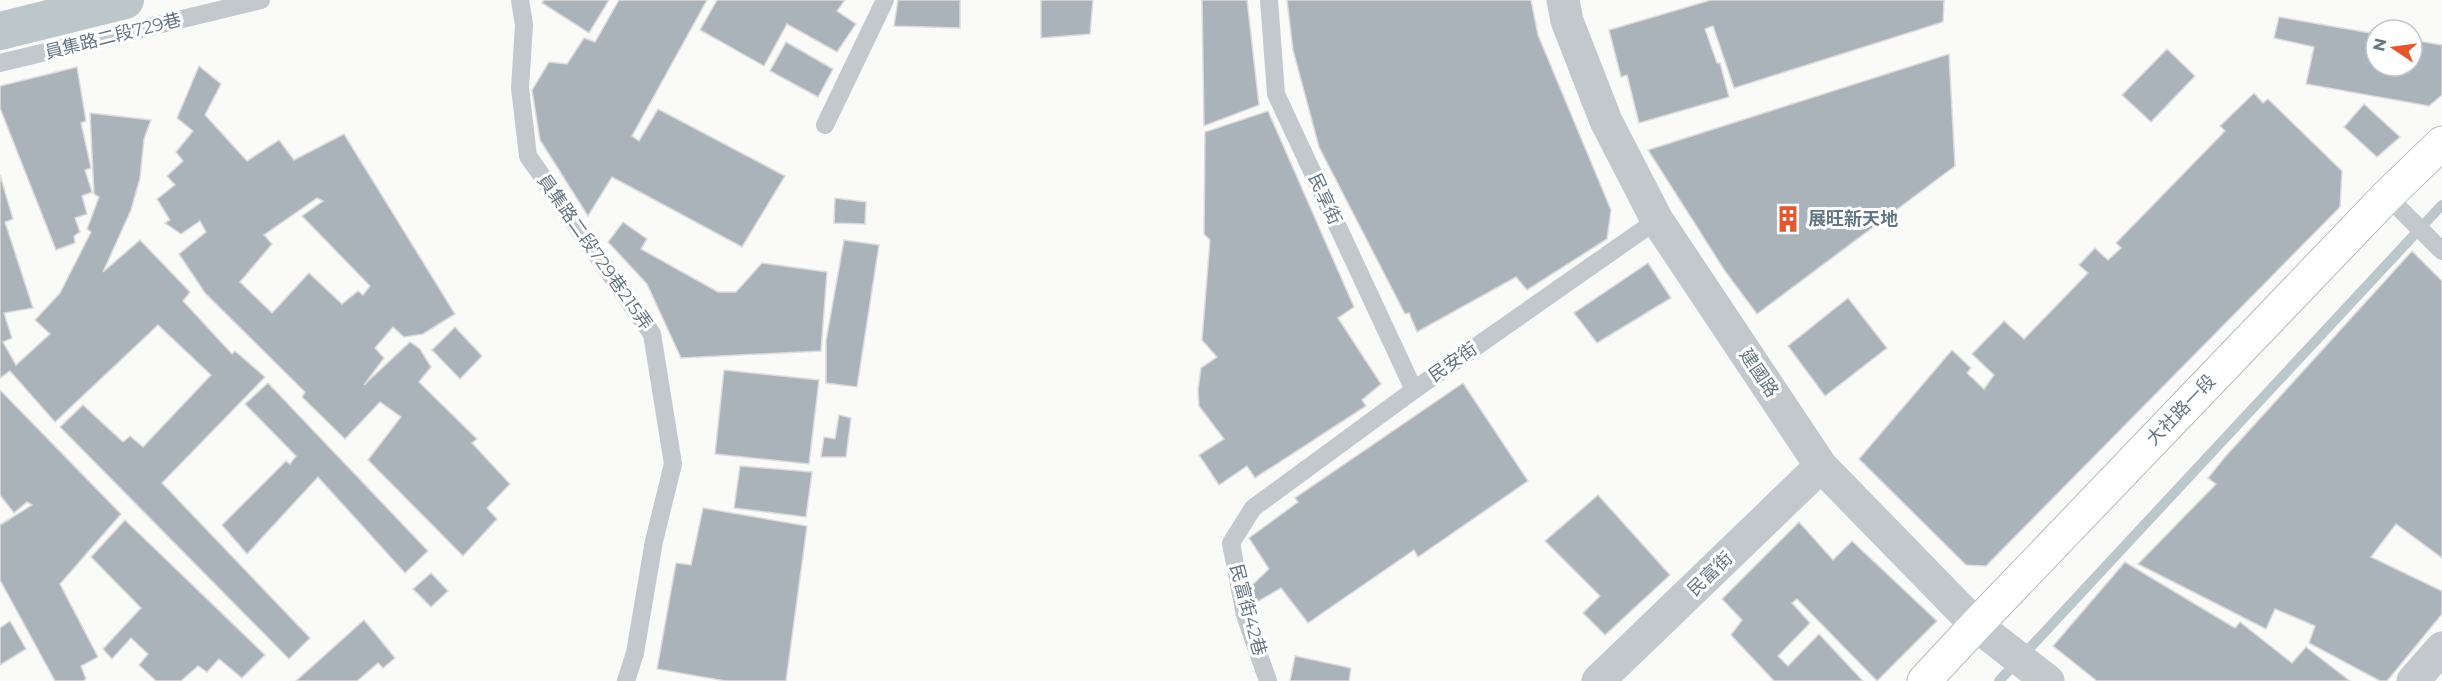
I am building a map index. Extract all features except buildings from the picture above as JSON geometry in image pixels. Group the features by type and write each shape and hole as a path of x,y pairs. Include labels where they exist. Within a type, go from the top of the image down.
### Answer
{"street":[{"name":"建國路","path":"1563,0 1567,21 1606,121 1657,220 1821,466 1976,624 2048,681"},
{"name":"大社路一段","path":"1924,681 2387,196 2442,143"},
{"name":"民富街","path":"1598,681 1821,466"},
{"path":"2413,681 2442,648"}],"lane":[{"name":"員集路二段729巷","path":"0,63 261,0"},
{"name":"員集路二段729巷215弄","path":"520,0 524,25 520,88 528,156 652,334 673,464 654,541 635,654 626,681"},
{"path":"825,125 885,0"},
{"name":"民享街","path":"1269,0 1276,94 1413,390"},
{"path":"2387,196 2442,251"},
{"name":"民安街","path":"1253,508 1413,390 1657,220"},
{"name":"民富街42巷","path":"1253,508 1231,543 1245,615 1268,681"}],"waterway":[{"path":"0,31 125,0"},
{"path":"1999,681 2442,205"}],"place":[{"name":"展旺新天地","path":"1788,219"}]}
